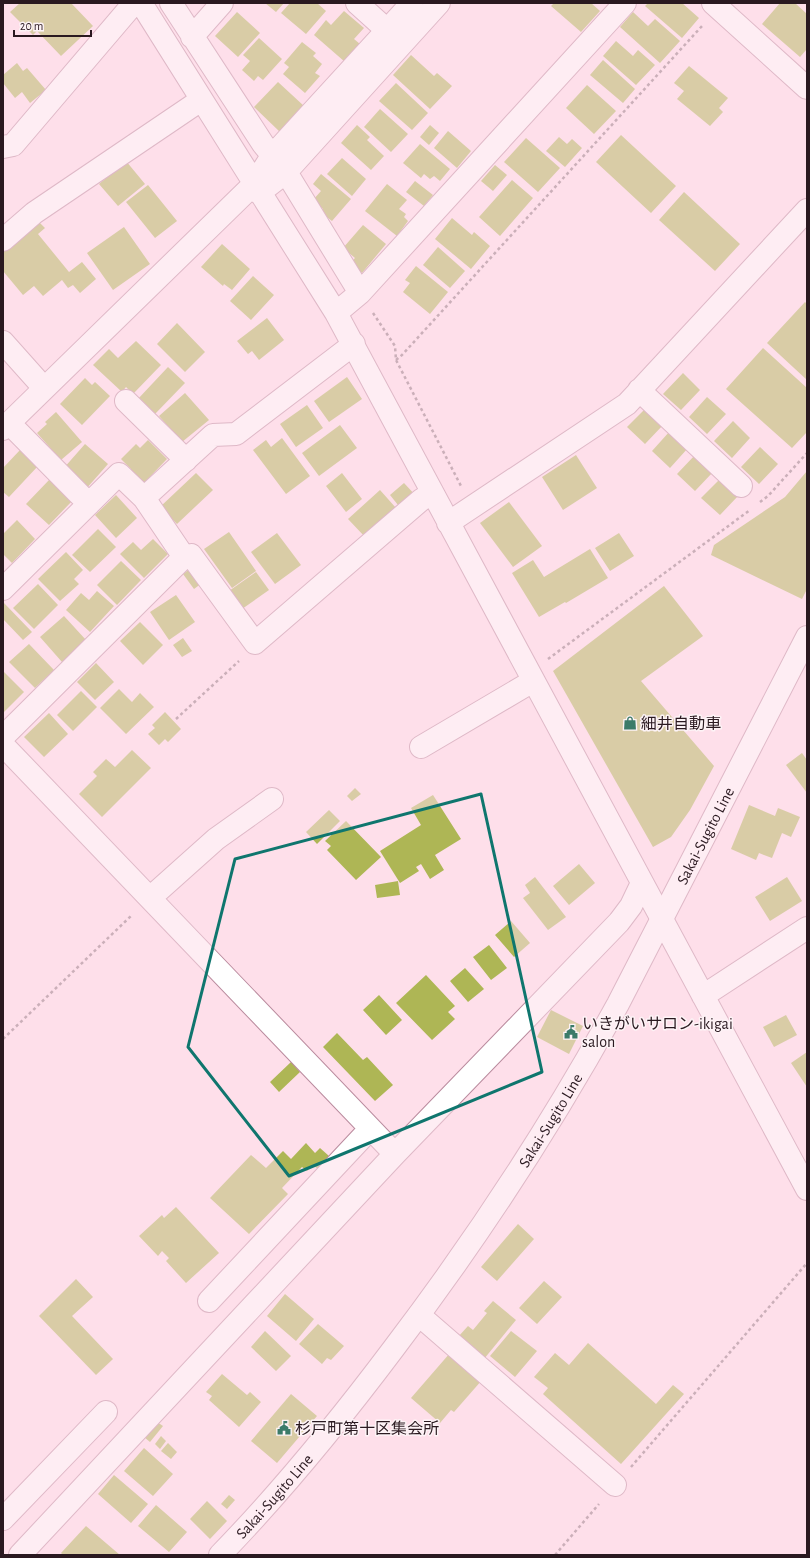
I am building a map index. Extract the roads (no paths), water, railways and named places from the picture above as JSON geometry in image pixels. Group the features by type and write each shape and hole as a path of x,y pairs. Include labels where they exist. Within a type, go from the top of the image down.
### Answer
{"street":[{"path":"3,147 14,145 134,3"},
{"path":"141,3 354,344 448,523 807,1189"},
{"path":"172,3 192,36 272,156 286,172 360,293"},
{"path":"192,36 222,3"},
{"path":"357,3 388,31"},
{"path":"256,188 272,156 412,3"},
{"path":"89,504 6,426 44,388 256,188 286,172 439,3"},
{"path":"336,313 360,293 625,3"},
{"path":"713,3 807,88"},
{"path":"3,240 40,209 201,100"},
{"path":"448,523 626,404 807,210"},
{"path":"3,342 44,388"},
{"path":"144,498 213,435 236,434 354,344"},
{"path":"639,390 741,486"},
{"path":"126,400 186,460"},
{"path":"3,589 119,474 144,498 184,557"},
{"path":"3,737 184,557 191,555 254,643 421,500 432,493"},
{"name":"Sakai-Sugito Line","path":"220,1555 252,1522 301,1466 358,1395 470,1245 525,1162 586,1062 662,920 807,636"},
{"path":"421,747 531,677"},
{"path":"3,745 395,1154"},
{"path":"150,898 216,839 272,799"},
{"path":"31,1551 395,1154 619,922 631,906 642,883"},
{"path":"703,996 807,928"},
{"path":"209,1301 370,1129"},
{"path":"419,1315 615,1485"},
{"path":"3,1519 106,1412"}],"place":[{"name":"細井自動車","path":"630,723"},
{"name":"いきがいサロン-ikigai salon","path":"571,1032"},
{"name":"杉戸町第十区集会所","path":"284,1428"}]}
